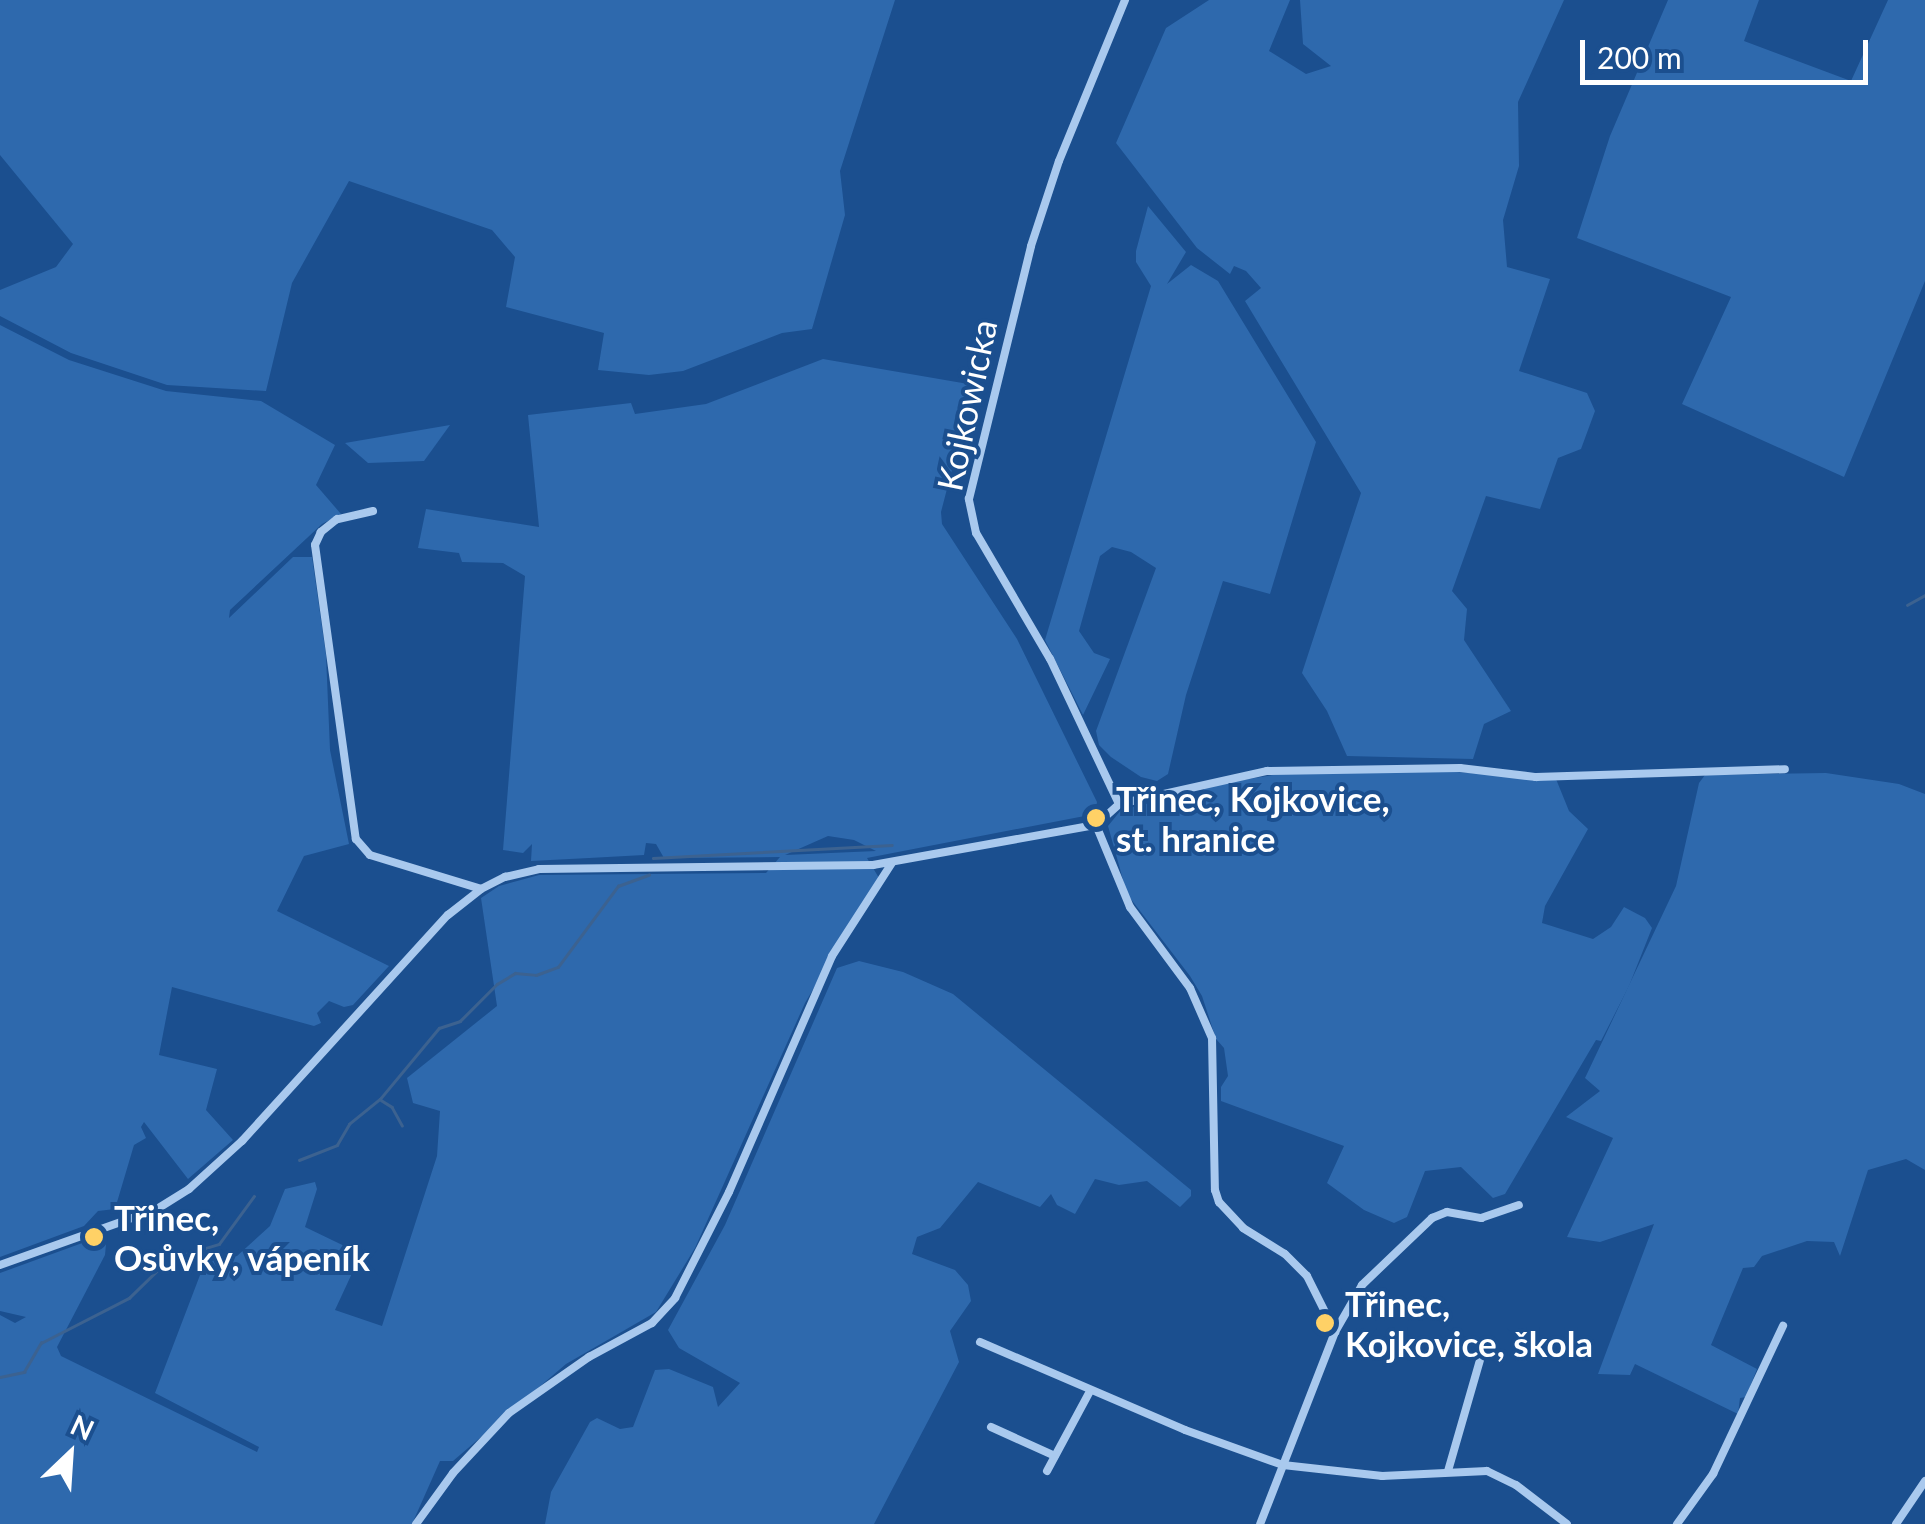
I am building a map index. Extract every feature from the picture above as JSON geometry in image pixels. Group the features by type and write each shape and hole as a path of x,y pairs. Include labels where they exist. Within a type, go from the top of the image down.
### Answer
{"street":[{"name":"Kojkowicka","path":"1119,804 1050,659 976,533 969,499 1030,246 1059,161 1125,0"},
{"path":"374,510 337,519 320,532 315,546 356,839 370,855 481,888"},
{"path":"0,1264 156,1209 189,1189 242,1141 448,915 481,888 505,876 538,869 892,863 1096,824 1119,804 1267,771 1460,768 1536,776 1785,769"},
{"path":"1096,824 1130,907 1190,988 1212,1038 1219,1202 1243,1228 1284,1254 1307,1276 1335,1332"},
{"path":"416,1524 453,1473 509,1413 589,1358 652,1322 675,1298 729,1192 832,956 892,863"},
{"path":"1260,1524 1335,1332 1362,1285 1432,1218 1447,1212 1481,1218 1518,1206"},
{"path":"1677,1524 1713,1474 1783,1326"},
{"path":"980,1342 1090,1390 1283,1465 1382,1476 1487,1471 1516,1485 1566,1524"},
{"path":"1448,1471 1484,1343"},
{"path":"1046,1472 1090,1390"},
{"path":"991,1427 1055,1456"},
{"path":"1896,1524 1925,1482"}],"shaded area":[{"path":"0,0 895,0 840,171 845,215 812,329 782,333 683,371 649,375 598,370 604,333 506,307 515,257 492,230 349,181 292,283 266,391 167,385 71,353 0,316 0,290 56,267 73,244 0,155"},
{"path":"1209,0 1290,0 1269,51 1306,74 1331,66 1303,44 1300,0 1564,0 1518,102 1519,166 1503,220 1507,267 1550,279 1519,371 1587,393 1595,411 1581,449 1558,458 1540,509 1486,496 1452,591 1467,609 1464,640 1511,711 1484,724 1473,759 1347,756 1327,711 1302,673 1361,493 1245,301 1261,288 1246,271 1234,266 1230,274 1197,248 1116,143 1166,28"},
{"path":"1668,0 1759,0 1744,41 1851,81 1888,0 1925,0 1925,281 1844,477 1682,404 1731,297 1577,238 1610,136"},
{"path":"1148,206 1186,252 1167,284 1191,265 1218,281 1316,442 1270,594 1223,581 1186,695 1168,774 1157,781 1141,777 1111,757 1099,745 1096,731 1156,568 1131,552 1112,547 1100,556 1079,631 1094,653 1110,659 1083,715 1045,640 1151,286 1136,262"},
{"path":"0,325 69,360 166,391 261,401 335,445 316,485 341,514 322,524 230,610 229,618 293,557 312,557 326,655 330,750 349,844 304,856 277,911 389,966 353,1005 344,1007 329,1001 317,1013 321,1023 314,1026 172,987 159,1055 217,1069 206,1110 233,1140 188,1179 144,1122 141,1127 146,1138 134,1145 115,1209 98,1211 84,1226 0,1257"},
{"path":"823,359 974,385 941,512 942,524 1017,639 1097,802 1095,814 867,858 879,878 805,1003 695,1248 656,1312 566,1364 453,1461 440,1461 412,1524 0,1524 0,1315 15,1323 26,1317 0,1311 0,1273 107,1234 105,1255 57,1347 61,1356 257,1452 259,1447 155,1393 205,1262 237,1256 270,1226 285,1189 315,1182 317,1189 305,1227 361,1254 335,1310 382,1326 437,1156 440,1111 413,1103 407,1078 497,1006 481,898 499,886 539,875 766,873 780,857 664,858 656,844 646,843 644,855 531,861 532,844 523,853 503,850 525,576 503,563 462,562 459,553 418,548 426,509 539,527 528,415 631,403 635,414 706,404","holes":["828,836 854,840 876,851 785,855"]},
{"path":"450,425 424,461 368,463 345,443"},
{"path":"1443,771 1556,779 1569,811 1588,829 1545,906 1542,923 1593,939 1611,927 1624,907 1645,918 1652,928 1601,1041 1596,1040 1505,1194 1493,1198 1461,1167 1425,1171 1407,1217 1394,1223 1364,1210 1327,1183 1344,1146 1221,1101 1221,1087 1228,1076 1224,1048 1216,1039 1202,996 1190,976 1127,894 1108,826 1121,810 1190,793 1196,800 1205,788 1230,782 1279,774"},
{"path":"1826,773 1899,784 1925,794 1925,1170 1906,1159 1868,1170 1840,1256 1834,1242 1807,1241 1762,1256 1754,1267 1743,1268 1711,1345 1757,1369 1746,1397 1740,1398 1738,1414 1635,1364 1630,1375 1598,1374 1654,1224 1600,1242 1567,1237 1613,1138 1566,1117 1600,1091 1585,1078 1676,886 1699,783 1705,775"},
{"path":"859,961 903,972 953,994 1191,1190 1191,1196 1180,1207 1147,1181 1119,1185 1095,1179 1075,1214 1057,1205 1051,1194 1040,1207 978,1182 940,1228 917,1237 912,1254 955,1270 968,1285 971,1301 950,1331 959,1362 874,1524 545,1524 551,1492 590,1422 597,1418 620,1429 633,1427 655,1370 669,1369 713,1387 718,1407 740,1383 679,1348 668,1330 725,1225 837,968"}],"waterway":[{"path":"1907,605 1925,595"},
{"path":"653,858 892,845"},
{"path":"299,1160 337,1145 349,1124 380,1099 439,1028 460,1021 497,984 515,973 536,975 558,967 618,886 649,875"},
{"path":"381,1100 392,1107 402,1125"},
{"path":"0,1377 24,1372 41,1343 129,1298 169,1259 219,1244 254,1196"}],"place":[{"name":"Třinec, Kojkovice, st. hranice","path":"1096,818"},
{"name":"Třinec, Osůvky, vápeník","path":"94,1237"},
{"name":"Třinec, Kojkovice, škola","path":"1325,1323"}]}
